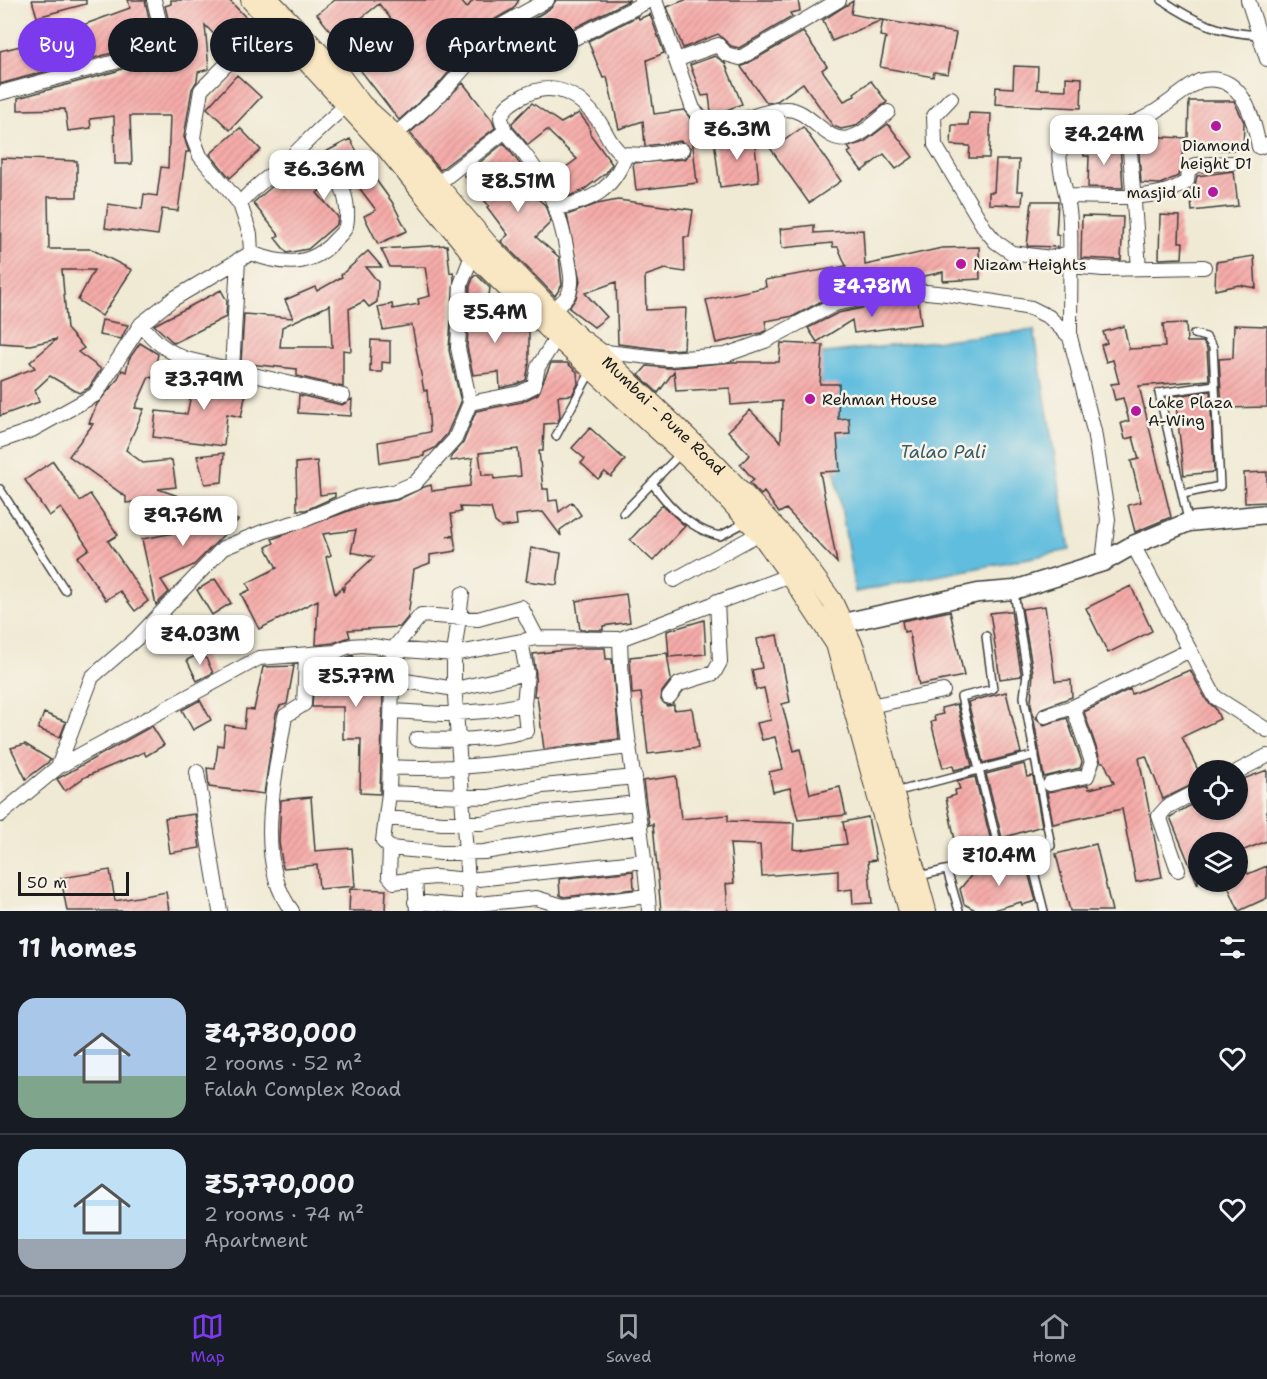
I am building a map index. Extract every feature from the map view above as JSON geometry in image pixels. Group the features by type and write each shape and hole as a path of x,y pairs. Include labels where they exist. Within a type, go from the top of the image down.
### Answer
{"main road":[{"name":"Mumbai - Pune Road","path":"251,0 268,18"},
{"name":"Mumbai - Pune Road","path":"269,0 338,73 362,105 395,135 490,247 682,452 799,571"},
{"name":"Mumbai - Pune Road","path":"315,70 388,150 473,253 557,337 595,360 717,466 799,571 833,624 854,648 926,911"},
{"name":"Mumbai - Pune Road","path":"833,624 836,644 909,911"}],"street":[{"path":"0,93 115,62 164,41 154,0"},
{"path":"515,18 547,0"},
{"path":"578,36 650,0"},
{"path":"655,0 693,109 701,119 715,123 738,123 782,109 794,109 804,113 832,136 850,138 888,112"},
{"path":"676,60 718,45 726,54 740,58 839,0"},
{"path":"1248,0 1267,59"},
{"path":"219,72 201,90 193,138 200,156 240,204 250,234 251,253"},
{"path":"395,135 443,92 461,72"},
{"path":"1103,562 1108,519 1095,431 1070,337 1068,196 1062,173 1060,144 1062,136 1080,127 1128,125 1147,117 1199,81 1220,79 1241,92 1254,120 1259,147 1267,144"},
{"path":"552,311 568,297 571,282 557,208 541,176 505,131 501,118 507,106 541,88 568,91 598,120 618,152 626,155 682,150"},
{"path":"951,98 934,116 935,145 985,229 996,242 1012,253 1139,268 1204,267"},
{"path":"240,204 247,194 285,163 318,128 347,105"},
{"path":"1128,125 1139,268"},
{"path":"436,185 505,131"},
{"path":"557,208 578,203 608,187 619,173 626,155"},
{"path":"1068,196 1133,196 1178,188 1187,181 1188,171 1196,165 1231,163"},
{"path":"0,441 32,430 95,395 141,324 173,299 238,260 251,253 288,264 303,262 330,246 346,228 347,200 337,171"},
{"path":"58,767 92,677 136,639 224,548 265,531 304,520 359,497 394,492 415,483 455,439 470,403 458,348 461,284 473,253"},
{"path":"232,370 238,260"},
{"path":"595,360 668,359 725,355 765,341 835,304 905,290 947,294 1031,309 1049,317 1070,337"},
{"path":"141,324 155,342 166,351 186,359 344,396"},
{"path":"470,403 520,393 534,386 538,367 557,337"},
{"path":"833,624 978,593 1014,590 1103,562 1133,545 1189,522 1267,514"},
{"path":"674,580 754,527"},
{"path":"1133,545 1188,651 1215,697 1267,730"},
{"path":"0,815 58,767 259,658 336,652 344,647 369,645 454,654 537,638 620,639 799,571"},
{"path":"462,594 454,654 470,908"},
{"path":"669,697 679,684 714,673 720,662 717,601"},
{"path":"537,638 521,607 478,619 421,615 393,649 389,793 383,841 390,848 441,853 466,852 639,827"},
{"path":"620,639 621,685 635,777 649,911"},
{"path":"417,739 459,742 490,740 527,731 524,704 527,673 521,641"},
{"path":"1045,716 1073,707 1188,651"},
{"path":"292,911 278,890 271,857 272,801 285,716 304,704 306,655"},
{"path":"393,680 455,689 527,673"},
{"path":"870,706 943,691"},
{"path":"393,711 457,713 524,704"},
{"path":"1050,784 1087,776 1092,762 1073,707"},
{"path":"389,767 427,769 461,767 630,747"},
{"path":"1248,766 1267,756"},
{"path":"197,772 220,911"},
{"path":"389,793 464,798 488,797 543,786 635,777"},
{"path":"1178,870 1159,816 1167,807 1188,796"},
{"path":"387,818 482,823 530,814 637,803"},
{"path":"390,848 390,876 394,882 435,877 469,880 645,861"},
{"path":"415,879 416,906 470,908 536,898 563,906 648,896"}],"lane":[{"path":"1162,0 1186,16 1227,33 1259,35"},
{"path":"1183,494 1220,486 1213,347 1206,337 1194,334"},
{"path":"556,436 595,360"},
{"path":"1189,522 1159,393 1215,385"},
{"path":"623,513 682,452"},
{"path":"652,483 678,513 705,533 720,536 754,527"},
{"path":"0,489 65,590"},
{"path":"916,877 1051,846 1024,697 1027,674 1014,590"},
{"path":"986,636 993,689 961,697 1001,858"},
{"path":"893,793 1035,755"},
{"path":"1029,852 1044,911"},
{"path":"947,870 959,911"}],"water":[{"name":"Talao Pali","path":"1034,330 1070,550 855,592 816,354"}],"building":[{"path":"32,0 86,0 86,4 37,17"},
{"path":"128,0 145,0 149,18 108,18 108,54 96,57 96,20 130,8"},
{"path":"171,0 229,0 246,18 210,18 210,30 205,25 209,69 198,72 198,18 168,18 165,6 171,4"},
{"path":"335,0 460,0 467,8 473,0 519,0 513,9 497,18 426,18 426,72 449,72 399,120 362,72 414,72 414,18 390,18 379,4 361,18 327,18 327,27 317,14"},
{"path":"556,0 630,0 578,26 578,18 534,18 551,8"},
{"path":"685,0 798,0 800,11 790,13 792,17 739,48 731,46 718,34 683,48 667,7"},
{"path":"853,1 851,14 882,20 832,41 823,20"},
{"path":"650,14 664,53 647,60 654,114 684,110 690,118 697,183 636,190 633,163 684,159 690,154 691,148 681,141 645,146 643,121 619,129 607,77 603,78 588,41 638,16 639,19"},
{"path":"883,20 956,33 948,74 934,72 933,77 880,67 886,37 880,36"},
{"path":"803,32 827,66 822,70 844,101 855,96 854,93 871,81 887,102 855,126 841,129 833,126 803,83 777,101 767,103 741,67"},
{"path":"18,46 18,72 43,72 0,84 0,51"},
{"path":"715,56 725,63 742,104 716,114 711,112 709,95 702,96 690,65"},
{"path":"1014,66 1038,67 1037,89 1066,90 1066,77 1082,78 1081,108 995,104 996,87 1013,88"},
{"path":"113,72 198,72 197,81 192,89 184,137 189,152 186,152 178,211 162,209 158,235 105,228 108,204 142,209 144,194 157,196 161,167 168,168 170,116 130,116 132,164 115,164 114,116 90,119 91,128 68,131 65,109 18,110 18,98"},
{"path":"237,75 261,97 230,130 207,108"},
{"path":"463,83 492,120 495,128 440,170 410,133"},
{"path":"1189,101 1234,101 1244,122 1243,150 1183,150 1178,176 1160,184 1141,183 1138,136 1188,138"},
{"path":"532,103 561,123 579,113 589,126 590,134 612,164 606,173 582,191 569,196 554,176 577,159 547,130 528,145 513,127 512,123"},
{"path":"969,113 991,114 989,158 969,158 970,146 951,145 952,125 968,125"},
{"path":"888,124 913,157 896,169 884,154 862,171 848,153 851,151 848,147 864,142"},
{"path":"803,127 841,181 809,203 768,145 779,138 782,142"},
{"path":"240,128 261,150 230,178 210,154"},
{"path":"754,136 759,182 720,187 714,140"},
{"path":"350,139 363,162 392,202 407,231 378,244 364,216 376,210 351,177 349,178 343,165 335,162 328,170 331,181 317,193 338,217 337,224 308,249 287,253 275,238 279,235 253,203 312,152 316,157"},
{"path":"504,143 532,180 540,196 537,198 545,205 551,222 536,237 559,257 562,285 555,296 501,241 508,235 487,207 489,206 464,175"},
{"path":"1084,143 1120,145 1123,188 1088,187 1089,156 1084,156"},
{"path":"1,158 77,161 77,197 48,197 49,249 91,249 132,270 102,316 78,300 94,270 62,270 67,329 84,348 78,352 101,369 89,388 79,393 50,376 35,390 39,402 0,416 0,381 35,368 30,362 57,339 30,345 0,343"},
{"path":"996,160 1019,160 1017,191 1023,191 1022,205 989,204 989,192 994,192"},
{"name":"masjid ali","path":"1234,171 1238,206 1192,211 1190,190 1195,185 1197,176"},
{"path":"618,200 693,210 689,237 684,237 685,272 665,269 645,276 646,310 686,308 684,349 668,350 618,344 616,282 585,293 607,317 594,327 569,308 576,298 580,281 567,215 597,204"},
{"path":"1032,201 1058,201 1056,235 1059,235 1059,247 1027,246"},
{"path":"1160,215 1180,216 1179,242 1183,242 1182,258 1159,259"},
{"path":"1082,216 1123,217 1121,260 1081,258"},
{"path":"814,225 814,233 863,230 865,265 942,248 979,247 980,279 943,281 943,272 915,278 915,282 903,281 833,295 794,316 765,321 767,330 761,333 716,343 706,300 766,287 765,280 846,266 838,247 833,247 832,243 782,248 780,229"},
{"path":"447,245 450,273 453,272 454,278 449,350 461,402 447,434 435,448 424,453 424,456 380,463 378,442 430,432 427,390 424,391 412,325 383,330 378,307 392,304 393,309 419,304 418,299 430,296 425,267 390,267 381,249"},
{"path":"368,251 382,267 366,267 378,282 377,302 369,307 364,301 349,309 351,351 343,350 343,387 297,376 297,369 241,363 244,314 293,318 285,300 315,287 317,291 342,277 341,275","holes":["330,305 332,347 280,347 282,327"]},
{"path":"1254,256 1256,288 1239,285 1215,290 1216,262"},
{"path":"477,275 490,288 489,295 478,299 484,330 529,331 529,364 526,380 517,384 500,388 499,372 473,375 467,347 470,286 474,276"},
{"path":"221,290 227,301 226,317 174,343 154,325"},
{"path":"905,299 918,300 921,324 854,333 852,320 817,342 808,328 838,313"},
{"path":"102,320 128,325 121,339 99,335"},
{"path":"1186,323 1187,342 1203,342 1207,349 1209,380 1139,386 1171,517 1135,532 1128,505 1141,502 1131,461 1139,459 1133,437 1125,439 1121,423 1129,421 1123,398 1115,400 1111,384 1119,383 1113,360 1106,362 1101,345 1107,343 1103,332 1124,326 1129,349 1165,347 1163,324"},
{"path":"1234,325 1267,326 1267,407 1222,408 1219,359 1233,358"},
{"path":"371,340 390,341 390,363 382,362 382,372 370,372"},
{"path":"140,343 158,354 153,378 149,377 135,408 144,409 126,450 143,463 172,460 176,487 158,489 178,496 126,503 126,497 69,456 93,424 89,423 97,404 117,380 122,370 126,372 129,359"},
{"path":"781,343 823,345 820,384 839,384 838,419 849,418 850,434 837,435 840,471 820,472 837,563 786,509 779,513 764,492 761,495 750,483 754,480 740,464 750,455 728,431 750,410 781,442 782,401 731,405 730,388 676,391 674,371 658,393 639,375 647,366 669,368 733,362 779,362"},
{"path":"551,363 567,363 577,372 578,384 572,395 558,396 560,417 557,423 544,424 543,451 539,451 543,489 548,489 549,501 557,500 559,512 572,502 581,515 560,530 561,536 543,512 516,515 517,525 501,527 495,522 491,508 460,507 461,512 451,514 454,535 447,536 454,537 456,551 430,555 430,563 414,569 408,617 400,627 348,630 350,637 333,643 316,645 318,600 259,629 241,594 250,590 247,583 277,568 266,547 274,543 272,539 362,506 397,500 431,485 432,491 470,486 473,458 451,461 451,457 463,443 476,411 522,402 538,394","holes":["518,449 521,476 494,479 494,475 482,475 479,453","356,530 351,552 374,557 345,584 343,592 342,587 335,594 326,557 331,555 323,534"]},
{"path":"196,371 248,383 241,417 227,414 224,446 153,437 156,411 187,414"},
{"path":"1210,391 1214,472 1184,475 1175,396"},
{"path":"299,395 342,405 352,399 351,416 298,413"},
{"path":"590,428 625,460 611,477 605,472 598,479 581,463 585,459 572,448"},
{"path":"224,453 222,482 205,484 197,456"},
{"path":"53,461 80,501 90,494 118,535 108,541 148,601 135,611 120,591 106,600 77,557 89,549 61,508 49,516 25,480"},
{"path":"317,461 320,495 335,493 335,497 306,510 297,510 296,463"},
{"path":"1267,472 1267,502 1245,503 1244,473"},
{"path":"196,505 238,520 194,565 161,580 169,592 156,605 142,539 174,533 181,524 198,519 190,512"},
{"path":"662,505 685,526 653,561 630,540"},
{"path":"531,548 561,553 557,585 526,581"},
{"path":"215,579 231,603 212,615 197,590"},
{"path":"1131,586 1152,631 1108,653 1086,608"},
{"path":"626,594 630,622 603,626 603,630 580,630 576,601"},
{"path":"1045,606 1055,681 1071,680 1072,697 1042,708 1036,718 1044,725 1067,718 1082,762 1080,768 1044,777 1031,704 1033,672 1022,609"},
{"path":"950,611 964,676 919,685 909,631 904,632 902,621"},
{"path":"1011,611 1021,676 1000,679 990,613"},
{"path":"704,620 706,654 669,657 667,631"},
{"path":"777,635 790,702 782,704 794,751 800,749 810,794 840,787 846,815 798,820 790,788 773,792 769,772 783,769 775,737 762,740 757,723 771,720 764,688 756,690 752,670 762,668 757,639"},
{"path":"582,648 605,648 606,659 612,659 619,739 544,749 537,696 534,696 536,674 533,654"},
{"path":"203,652 213,673 197,681 187,660"},
{"path":"667,653 671,680 662,692 661,700 667,706 674,705 674,710 692,708 698,748 648,754 641,693 632,694 630,657"},
{"path":"353,655 354,658 384,658 380,794 360,793 361,739 343,739 343,707 312,707 315,663 337,661"},
{"path":"294,666 287,704 280,706 276,714 264,794 209,787 207,768 215,769 218,745 223,746 225,725 244,728 246,709 254,710 263,667"},
{"path":"1190,670 1220,719 1182,737 1193,760 1188,760 1188,787 1163,799 1146,756 1139,758 1162,877 1136,882 1122,809 1053,824 1047,792 1088,785 1089,789 1114,783 1104,762 1101,762 1084,712 1130,689 1132,694"},
{"path":"1006,692 1021,753 983,763 968,702"},
{"path":"200,700 211,720 193,730 182,710"},
{"path":"957,704 972,766 954,770 953,765 943,768 931,722 935,721 934,716 943,714 941,708"},
{"path":"44,713 66,722 60,737 38,729"},
{"path":"152,726 164,745 146,756 144,752 85,777 65,791 57,779"},
{"path":"25,744 51,760 26,779 11,748"},
{"path":"1024,764 1027,777 1033,776 1042,826 1002,838 986,774"},
{"path":"1267,770 1267,841 1248,848 1248,832 1188,832 1188,861 1170,817 1188,807 1188,820 1248,820 1248,777"},
{"path":"676,776 681,819 728,815 728,821 794,823 793,849 847,844 843,822 868,817 876,860 868,861 872,903 853,904 852,889 838,891 838,870 762,876 760,845 730,844 734,883 726,884 728,911 661,911 653,824 649,825 643,781"},
{"path":"975,777 991,841 980,843 981,847 963,852 961,844 956,845 946,798 956,795 955,790 960,789 957,781"},
{"path":"311,797 315,851 352,848 355,886 319,889 317,865 283,868 279,842 281,800"},
{"path":"195,814 200,848 170,853 165,818"},
{"path":"1096,844 1112,911 1070,911 1056,854"},
{"path":"1024,858 1036,901 1022,905 1021,902 990,911 977,911 964,904 960,889 974,872"},
{"path":"1267,866 1267,898 1239,911 1231,892 1248,892 1248,874"},
{"path":"110,870 115,901 166,892 169,911 67,911 61,878"},
{"path":"633,871 634,889 564,897 560,895 559,879"},
{"path":"350,889 386,890 385,911 349,911"}],"place":[{"name":"Diamond height D1","path":"1216,126"},
{"name":"masjid ali","path":"1213,192"},
{"name":"Nizam Heights","path":"961,264"},
{"name":"Rehman House","path":"810,399"},
{"name":"Lake Plaza A-Wing","path":"1136,411"}]}
